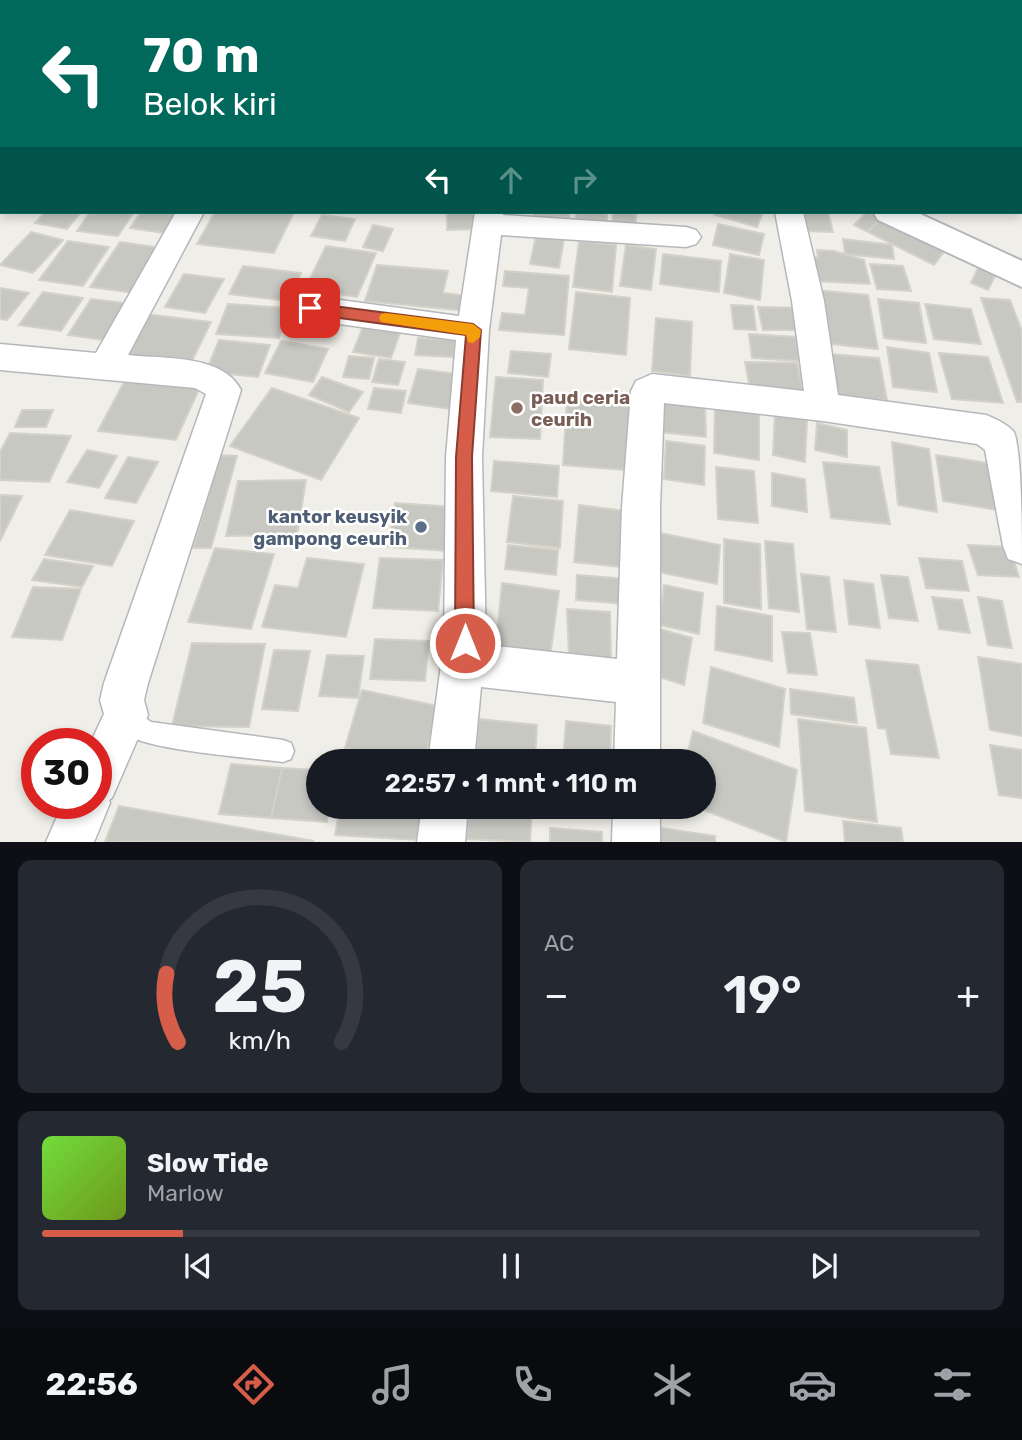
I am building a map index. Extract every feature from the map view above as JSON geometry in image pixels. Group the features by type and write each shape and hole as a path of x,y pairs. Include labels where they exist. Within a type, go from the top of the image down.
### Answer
{"street":[{"path":"106,367 189,214"},
{"path":"789,214 808,300 823,407"},
{"path":"893,214 1022,275"},
{"path":"452,749 465,643 464,457 473,330 489,218 686,237"},
{"path":"310,308 473,330"},
{"path":"0,357 203,376 216,382 224,390 126,683 122,700 126,715 112,746"},
{"path":"637,749 641,507 648,390 657,388 823,407 986,430 1001,443 1022,546"},
{"path":"462,664 638,683"},
{"path":"69,842 80,819"},
{"path":"441,842 444,819"},
{"path":"636,842 637,819"}],"lane":[{"path":"126,715 134,726 150,733 283,751"}],"building":[{"path":"43,214 79,214 67,229 35,223"},
{"path":"89,214 133,214 118,236 77,231"},
{"path":"140,214 184,214 170,234 130,228"},
{"path":"214,214 293,214 274,253 197,244"},
{"path":"447,214 478,214 479,229 447,230"},
{"path":"534,214 569,214 569,217"},
{"path":"576,214 607,214 607,224 576,222"},
{"path":"613,214 636,214 636,225 612,224"},
{"path":"716,214 762,214 757,227"},
{"path":"801,214 828,214 833,232 805,231"},
{"path":"865,214 881,218 868,232 854,225"},
{"path":"322,215 355,219 345,241 311,236"},
{"path":"881,218 946,249 934,265 868,232"},
{"path":"718,224 764,234 759,255 713,245"},
{"path":"373,225 393,229 383,251 363,247"},
{"path":"31,232 63,240 33,273 0,265"},
{"path":"536,236 564,239 559,268 530,264"},
{"path":"843,239 892,245 894,259 845,254"},
{"path":"68,241 109,247 83,286 39,280"},
{"path":"579,241 616,245 612,292 573,287"},
{"path":"120,242 162,248 134,293 90,287"},
{"path":"626,245 656,249 651,290 620,286"},
{"path":"326,246 376,253 357,297 305,289"},
{"path":"817,250 834,251 864,260 870,284 814,281 809,257 818,258"},
{"path":"663,254 721,261 719,292 660,284"},
{"path":"730,254 764,260 760,300 724,293"},
{"path":"870,264 903,266 911,291 877,289"},
{"path":"377,265 448,271 443,293 470,296 466,311 365,301"},
{"path":"243,266 301,273 289,301 229,294"},
{"path":"979,266 996,274 988,290 971,283"},
{"path":"505,271 569,276 564,335 499,330 502,313 525,315 529,288 503,286"},
{"path":"184,274 224,279 205,313 165,307"},
{"path":"0,288 29,293 7,320 0,319"},
{"path":"814,290 868,295 878,349 821,343"},
{"path":"43,292 83,298 61,331 19,325"},
{"path":"576,292 630,298 626,355 569,349"},
{"path":"981,298 1010,300 1022,331 1022,402 1017,402"},
{"path":"91,299 133,304 110,341 68,335"},
{"path":"878,299 919,303 926,343 884,338"},
{"path":"228,304 289,308 279,338 216,334"},
{"path":"925,304 971,309 981,344 934,339"},
{"path":"731,305 753,306 756,330 734,329"},
{"path":"758,307 803,308 809,330 763,330"},
{"path":"145,314 211,322 189,367 120,358"},
{"path":"656,318 692,322 690,376 652,371"},
{"path":"364,324 401,330 391,358 353,352"},
{"path":"749,334 796,337 799,361 752,358"},
{"path":"418,338 456,340 453,357 415,355"},
{"path":"219,340 270,345 258,377 206,372"},
{"path":"281,341 328,349 313,382 265,373"},
{"path":"887,347 929,353 937,392 893,387"},
{"path":"511,351 551,354 548,377 508,373"},
{"path":"939,353 988,357 1003,403 952,399"},
{"path":"828,354 879,358 887,400 835,396"},
{"path":"349,356 374,358 369,379 343,377"},
{"path":"379,359 405,362 398,385 372,382"},
{"path":"745,362 797,363 804,396 751,394"},
{"path":"418,369 458,374 450,409 408,403"},
{"path":"322,377 363,392 349,412 309,395"},
{"name":"paud ceria ceurih","path":"496,377 543,380 540,439 490,437"},
{"path":"124,382 199,389 176,440 98,431"},
{"path":"272,388 359,418 321,480 230,446"},
{"path":"374,388 406,391 401,413 368,409"},
{"path":"567,399 637,404 638,471 563,465"},
{"path":"660,401 705,405 706,437 660,432"},
{"path":"715,402 759,408 759,460 714,453"},
{"path":"22,410 53,410 46,427 15,427"},
{"path":"775,413 807,420 805,462 773,455"},
{"path":"817,423 847,430 847,457 815,450"},
{"path":"10,433 71,436 49,482 0,480 0,452"},
{"path":"666,441 705,446 704,485 664,479"},
{"path":"892,442 929,449 937,512 898,505"},
{"path":"87,450 117,456 99,488 67,482"},
{"path":"220,455 237,456 211,548 193,548"},
{"path":"936,455 994,464 1003,511 943,501"},
{"path":"128,457 158,462 136,503 105,498"},
{"path":"494,461 559,466 557,497 491,491"},
{"path":"823,462 879,467 890,524 831,518"},
{"path":"716,467 754,471 758,523 718,519"},
{"path":"772,473 805,479 807,512 772,506"},
{"path":"306,480 297,535 226,536 238,481"},
{"path":"0,495 22,496 0,541"},
{"path":"513,496 563,501 560,548 507,542"},
{"name":"kantor keusyik gampong ceurih","path":"395,503 454,507 449,551 388,547"},
{"path":"579,505 633,512 631,568 574,562"},
{"path":"70,510 134,521 112,566 45,555"},
{"path":"650,531 720,545 717,584 644,569"},
{"path":"724,539 760,544 761,609 724,603"},
{"path":"765,541 793,544 799,612 769,608"},
{"path":"508,545 558,550 556,575 505,569"},
{"path":"968,545 1009,547 1019,577 978,575"},
{"path":"215,548 274,554 251,629 188,622"},
{"path":"307,558 364,564 346,637 262,627 275,585 298,588"},
{"path":"380,558 443,560 438,611 373,608"},
{"path":"919,558 962,561 969,591 926,588"},
{"path":"44,559 93,566 82,587 32,580"},
{"path":"801,574 829,577 836,632 807,629"},
{"path":"577,575 628,579 628,604 576,600"},
{"path":"881,575 908,577 918,621 889,618"},
{"path":"844,580 873,584 880,628 849,624"},
{"path":"502,583 559,591 550,657 495,655"},
{"path":"664,585 703,593 699,634 660,625"},
{"path":"33,587 81,589 62,640 12,637"},
{"path":"932,597 962,600 970,633 939,629"},
{"path":"978,597 1002,601 1012,648 988,645"},
{"path":"717,606 772,616 772,661 715,650"},
{"path":"567,609 610,612 611,660 569,657"},
{"path":"653,627 692,638 684,685 644,672"},
{"path":"782,632 810,633 817,675 788,673"},
{"path":"375,639 429,641 425,681 370,679"},
{"path":"192,643 265,644 249,727 172,726"},
{"path":"274,650 310,651 298,711 262,709"},
{"path":"327,655 364,656 358,698 319,696"},
{"path":"978,657 1022,664 1022,736 990,730"},
{"path":"866,660 918,665 939,758 891,754 886,729 878,728"},
{"path":"711,667 785,689 779,747 703,723"},
{"path":"790,689 854,698 857,723 791,714"},
{"path":"362,690 438,706 427,749 345,748"},
{"path":"479,719 537,725 536,749 476,749"},
{"path":"798,719 866,728 877,822 805,811"},
{"path":"566,721 611,726 610,749 564,749"},
{"path":"693,731 797,770 786,842 716,815 716,749 689,749"},
{"path":"990,745 1022,750 1022,798 999,795"},
{"path":"231,764 282,768 271,818 219,814"},
{"path":"282,768 306,769 306,819 327,819 327,822 271,818"},
{"path":"119,806 314,841 105,842"},
{"path":"338,819 421,819 419,840 335,835"},
{"path":"468,819 531,819 530,842 466,839"},
{"path":"843,821 901,828 903,842 845,842"},
{"path":"649,826 715,836 715,842 648,842"},
{"path":"550,828 602,832 602,842 550,842"}],"slow traffic":[{"path":"386,318 473,330 473,337"}],"place":[{"name":"paud ceria ceurih","path":"517,408"},
{"name":"kantor keusyik gampong ceurih","path":"421,527"}],"route":[{"path":"310,308 473,330 464,457 465,643"}]}
